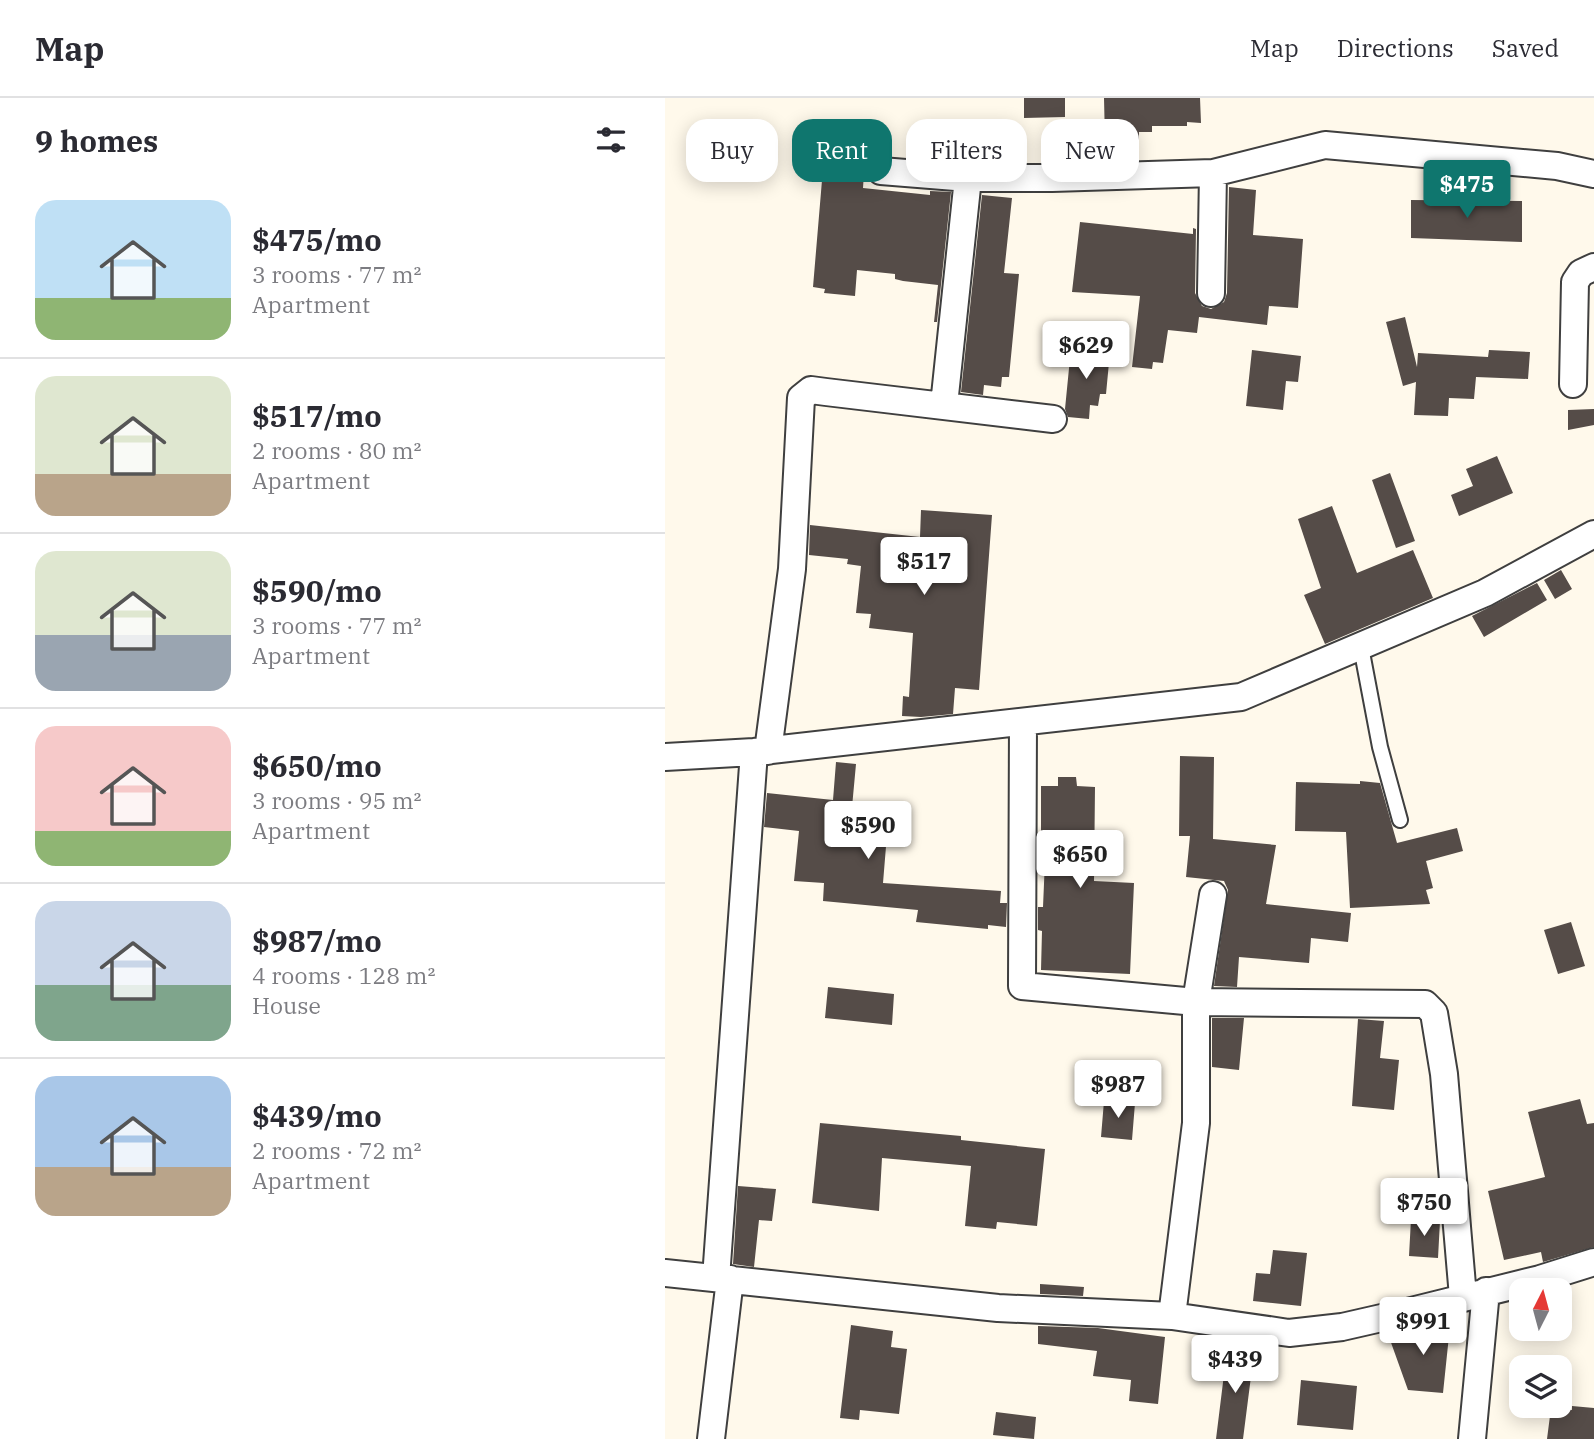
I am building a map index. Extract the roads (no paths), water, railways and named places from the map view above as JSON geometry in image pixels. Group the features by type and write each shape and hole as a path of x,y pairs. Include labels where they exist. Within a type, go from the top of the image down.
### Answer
{"street":[{"path":"1027,177 1213,173 1325,145 1557,166 1594,174"},
{"path":"1211,293 1213,173"},
{"path":"944,405 968,182"},
{"path":"1573,384 1575,282 1581,273 1594,267"},
{"path":"711,1439 761,752 792,569 801,398 811,390 1053,419"},
{"path":"665,757 761,752 1241,697 1485,593 1594,534"},
{"path":"1023,722 1022,986 1196,1002 1425,1004 1434,1013 1475,1294 1472,1439"},
{"path":"1172,1316 1196,1123 1196,1002 1213,895"},
{"path":"665,1273 998,1308 1172,1316 1289,1333 1342,1327 1539,1279 1594,1262"}],"lane":[{"path":"1361,647 1380,747 1400,820"}]}
